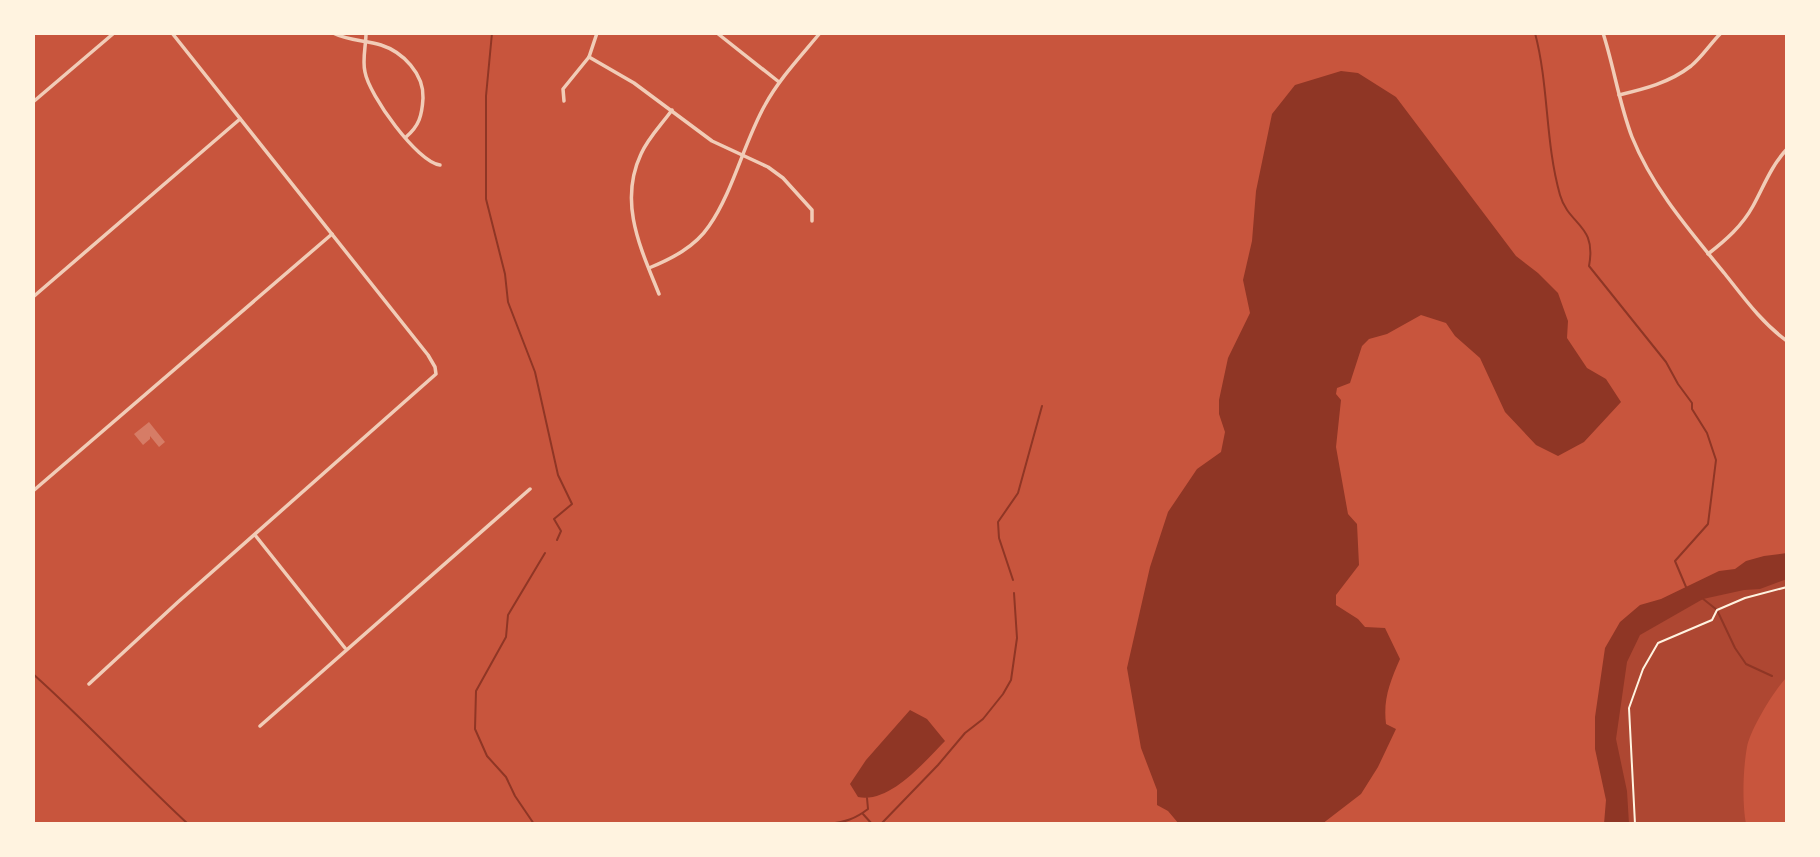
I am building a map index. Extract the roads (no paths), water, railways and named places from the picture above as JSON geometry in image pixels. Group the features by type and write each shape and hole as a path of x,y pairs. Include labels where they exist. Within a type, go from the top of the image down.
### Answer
{"street":[{"path":"33,102 114,33"},
{"path":"89,684 436,374 428,355 172,33"},
{"path":"333,33 343,38 380,44 411,65 418,75 423,92 420,120 406,137"},
{"path":"366,33 365,71 376,99 431,164 440,165"},
{"path":"564,101 563,89 589,58 597,33"},
{"path":"717,33 779,82"},
{"path":"649,268 685,250 710,226 765,104 779,82 820,33"},
{"path":"1603,33 1632,137 1654,181 1676,215 1760,318 1787,341"},
{"path":"1619,95 1674,78 1691,66 1721,33"},
{"path":"589,58 634,83 712,141 768,167 783,178 812,210 812,221"},
{"path":"659,294 635,233 631,198 640,155 672,110"},
{"path":"33,297 240,119"},
{"path":"1708,254 1739,226 1753,206 1770,172 1787,149"},
{"path":"33,491 332,234"},
{"path":"260,726 530,489"},
{"path":"255,535 346,649"}],"waterway":[{"path":"492,33 486,96 486,199 505,274 508,302 535,372 558,475 572,504 554,519 561,531 557,540"},
{"path":"1535,33 1543,73 1555,175 1564,205 1586,233 1590,252 1589,266 1666,362 1692,403 1692,409 1707,433 1716,460 1708,524 1675,561 1686,587"},
{"path":"1013,580 999,538 998,522 1018,493 1042,406"},
{"path":"534,824 506,777 487,756 475,729 476,691 506,637 508,615 545,553"},
{"path":"881,824 965,733 983,719 1003,694 1011,680 1017,638 1014,593"},
{"path":"1702,598 1717,610 1735,648 1746,664 1772,676"},
{"path":"33,674 188,824"},
{"path":"829,824 850,820 868,809 867,798"},
{"path":"863,814 872,824"}]}
